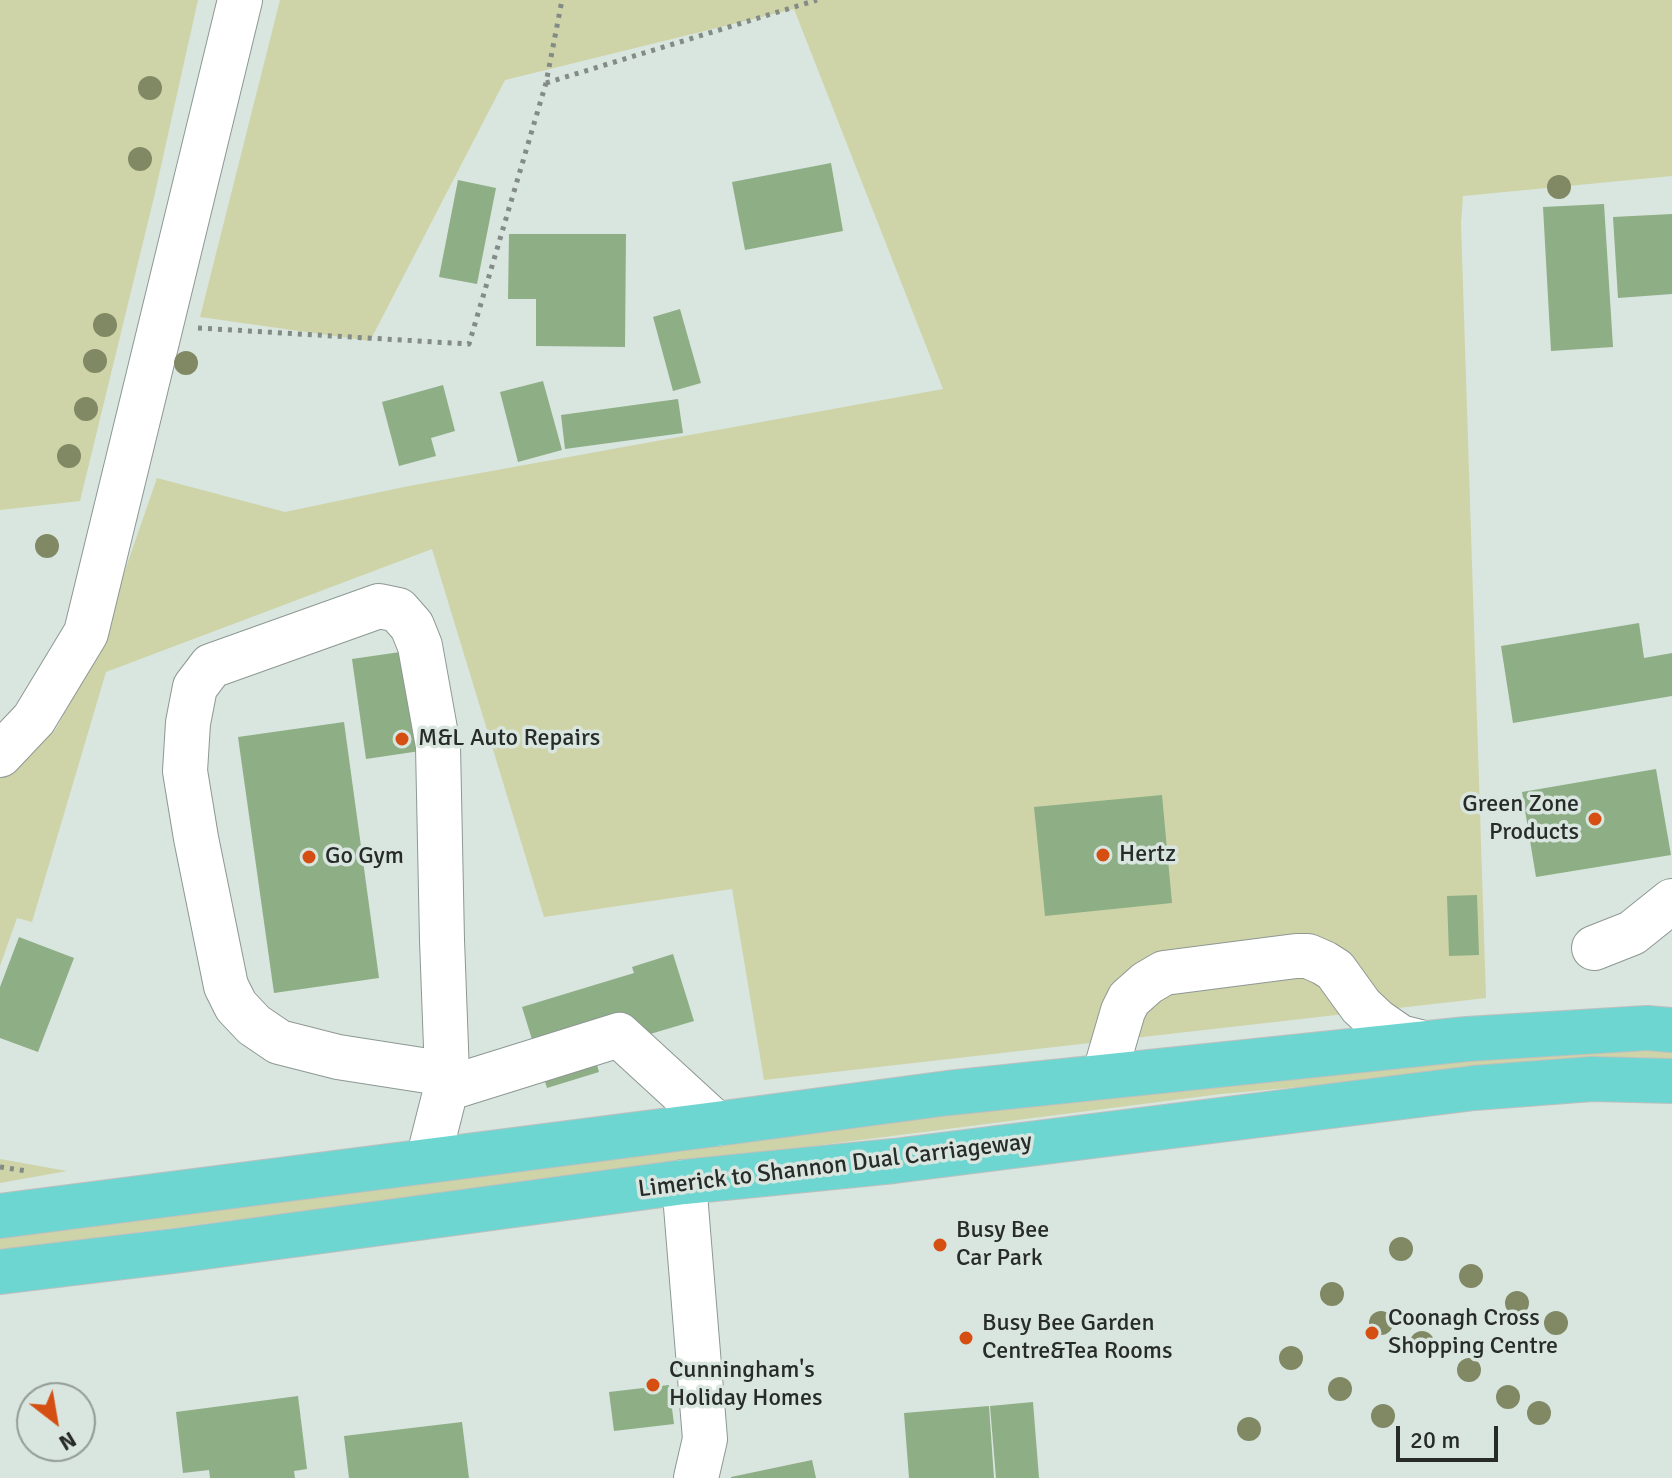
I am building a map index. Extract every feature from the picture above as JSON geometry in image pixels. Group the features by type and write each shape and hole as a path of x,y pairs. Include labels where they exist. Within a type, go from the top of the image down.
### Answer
{"main road":[{"path":"0,1216 948,1093 1424,1043 1664,1023"},
{"name":"Limerick to Shannon Dual Carriageway","path":"0,1272 684,1182 894,1161 1474,1088 1592,1079 1672,1081"}],"street":[{"path":"0,755 34,719 86,633 240,0"},
{"path":"428,1160 447,1082 438,746 420,646 412,626 398,610 379,606 211,666 195,687 188,723 185,771 226,986 236,1006 254,1025 279,1042 447,1082 619,1035 716,1124"},
{"path":"1594,948 1632,933 1672,901"},
{"path":"1104,1076 1123,1011 1129,999 1147,983 1164,973 1296,956 1308,956 1335,970 1361,1006 1377,1021 1400,1037 1424,1043"},
{"path":"684,1182 705,1439 696,1478"}],"path":[{"path":"161,326 469,344 546,83 562,0"},
{"path":"546,83 817,0"}],"green space":[{"path":"0,0 198,0 80,501 0,510"},
{"path":"280,0 1672,0 1672,176 1463,196 1461,223 1486,998 764,1080 732,889 544,917 432,549 106,672 32,922 17,918 0,966 0,778 56,729 97,651 157,478 285,512 409,486 943,389 794,9 505,80 370,341 200,317"},
{"path":"1618,1047 1672,1048 1672,1059 1633,1057 1221,1094 0,1250 0,1236 832,1130 1226,1082"},
{"path":"0,1159 67,1171 0,1183"}],"building":[{"path":"831,163 843,231 745,250 732,182"},
{"path":"458,180 496,188 477,284 439,277"},
{"path":"1604,204 1613,347 1551,351 1543,207"},
{"path":"1672,214 1672,294 1618,298 1613,217"},
{"path":"509,234 626,234 625,347 536,346 536,299 508,299"},
{"path":"680,309 701,383 673,391 653,317"},
{"path":"543,381 562,450 518,462 500,392"},
{"path":"443,385 455,431 431,438 436,456 399,466 382,402"},
{"path":"678,399 683,433 565,449 561,415"},
{"path":"1639,623 1644,658 1672,653 1672,696 1513,723 1501,646"},
{"path":"407,651 420,751 366,759 352,659"},
{"name":"Go Gym","path":"344,722 379,978 274,993 238,737"},
{"path":"1656,769 1671,855 1536,877 1522,792"},
{"name":"Hertz","path":"1162,795 1172,903 1045,916 1034,807"},
{"path":"1477,895 1479,955 1449,956 1447,896"},
{"path":"19,937 74,958 38,1052 0,1038 0,987"},
{"path":"673,954 694,1021 593,1051 599,1072 547,1088 522,1007 634,973 632,967"},
{"path":"669,1385 674,1424 614,1431 609,1392"},
{"path":"298,1396 307,1469 294,1471 295,1478 210,1478 209,1470 183,1473 176,1412"},
{"path":"1033,1402 1039,1478 996,1478 990,1406"},
{"path":"989,1406 994,1478 909,1478 904,1413"},
{"path":"462,1422 469,1478 349,1478 344,1436"},
{"path":"812,1460 816,1478 731,1478 731,1477"}],"place":[{"name":"M&L Auto Repairs","path":"402,739"},
{"name":"Green Zone Products","path":"1595,819"},
{"name":"Hertz","path":"1103,855"},
{"name":"Go Gym","path":"309,857"},
{"name":"Busy Bee Car Park","path":"940,1245"},
{"name":"Coonagh Cross Shopping Centre","path":"1372,1333"},
{"name":"Busy Bee Garden Centre&Tea Rooms","path":"966,1338"},
{"name":"Cunningham's Holiday Homes","path":"653,1385"}]}
